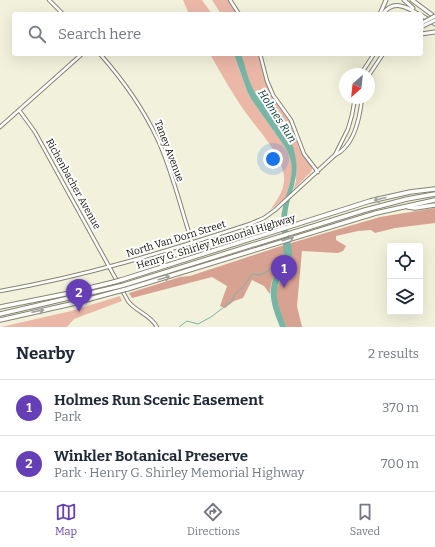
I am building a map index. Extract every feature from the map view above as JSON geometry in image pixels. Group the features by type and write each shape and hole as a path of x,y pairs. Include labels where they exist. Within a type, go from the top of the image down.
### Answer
{"highway":[{"name":"Henry G. Shirley Memorial Highway","path":"0,307 65,294 114,282 370,201 435,188"},
{"path":"0,313 20,310 124,284 365,210 435,194"},
{"name":"Henry G. Shirley Memorial Highway","path":"0,320 71,304 119,291 362,217 435,200"},
{"path":"405,206 415,208 435,205"}],"main road":[{"path":"381,12 386,0"},
{"path":"404,0 417,12"},
{"path":"412,0 435,16 423,24"},
{"path":"384,12 387,7 396,4 404,5 415,12"},
{"path":"423,17 435,24"},
{"path":"423,25 435,20"},
{"path":"423,34 435,32"}],"street":[{"path":"49,0 61,12"},
{"path":"230,0 238,12"},
{"path":"0,127 80,56"},
{"name":"Taney Avenue","path":"102,56 132,93 152,126 168,166 192,242"},
{"path":"261,56 273,95 291,120 304,154 318,172"},
{"path":"366,68 373,56"},
{"path":"373,68 382,56"},
{"name":"North Van Dorn Street","path":"335,155 348,129 354,104"},
{"name":"North Van Dorn Street","path":"0,291 110,267 260,220 272,213 343,149 354,132 361,104"},
{"name":"Richenbacher Avenue","path":"19,110 35,132 130,304 151,318 157,327"}],"shaded area":[{"path":"183,0 202,0 211,12 188,12"},
{"path":"212,0 228,0 236,12 220,12"},
{"path":"211,56 235,56 251,99 290,154 292,176 286,197 270,210 280,195 283,186 283,169 270,145 228,86"},
{"path":"242,56 260,56 273,99 290,122 299,148 312,168 310,173 293,190 296,181 292,146 289,137 271,110 256,94 249,83"},
{"path":"435,208 435,223 395,228 375,233 371,230 358,231 336,236 336,240 346,246 343,251 338,253 302,251 297,306 302,327 286,327 277,303 276,290 291,257 291,243 380,217"},
{"path":"284,245 283,257 272,280 270,294 264,286 252,280 243,298 234,301 225,308 220,306 227,286 212,277 132,298 129,293 180,277 190,276"},
{"path":"120,296 122,301 74,319 67,327 1,327 71,311"}],"water":[{"path":"235,56 242,56 253,89 275,114 283,126 295,153 297,167 287,222 292,256 278,284 277,290 278,302 286,327 280,327 277,320 273,307 271,288 272,281 283,258 284,248 281,221 284,201 290,184 292,166 290,157 285,147 247,91"}],"waterway":[{"path":"179,327 187,321 198,324 211,317 232,301 234,295 244,286 252,274 259,275 265,273 271,268 278,270"}],"place":[{"name":"Holmes Run Scenic Easement","path":"284,288"},
{"name":"Winkler Botanical Preserve","path":"79,312"}],"water label":[{"name":"Holmes Run","path":"277,116"}]}
